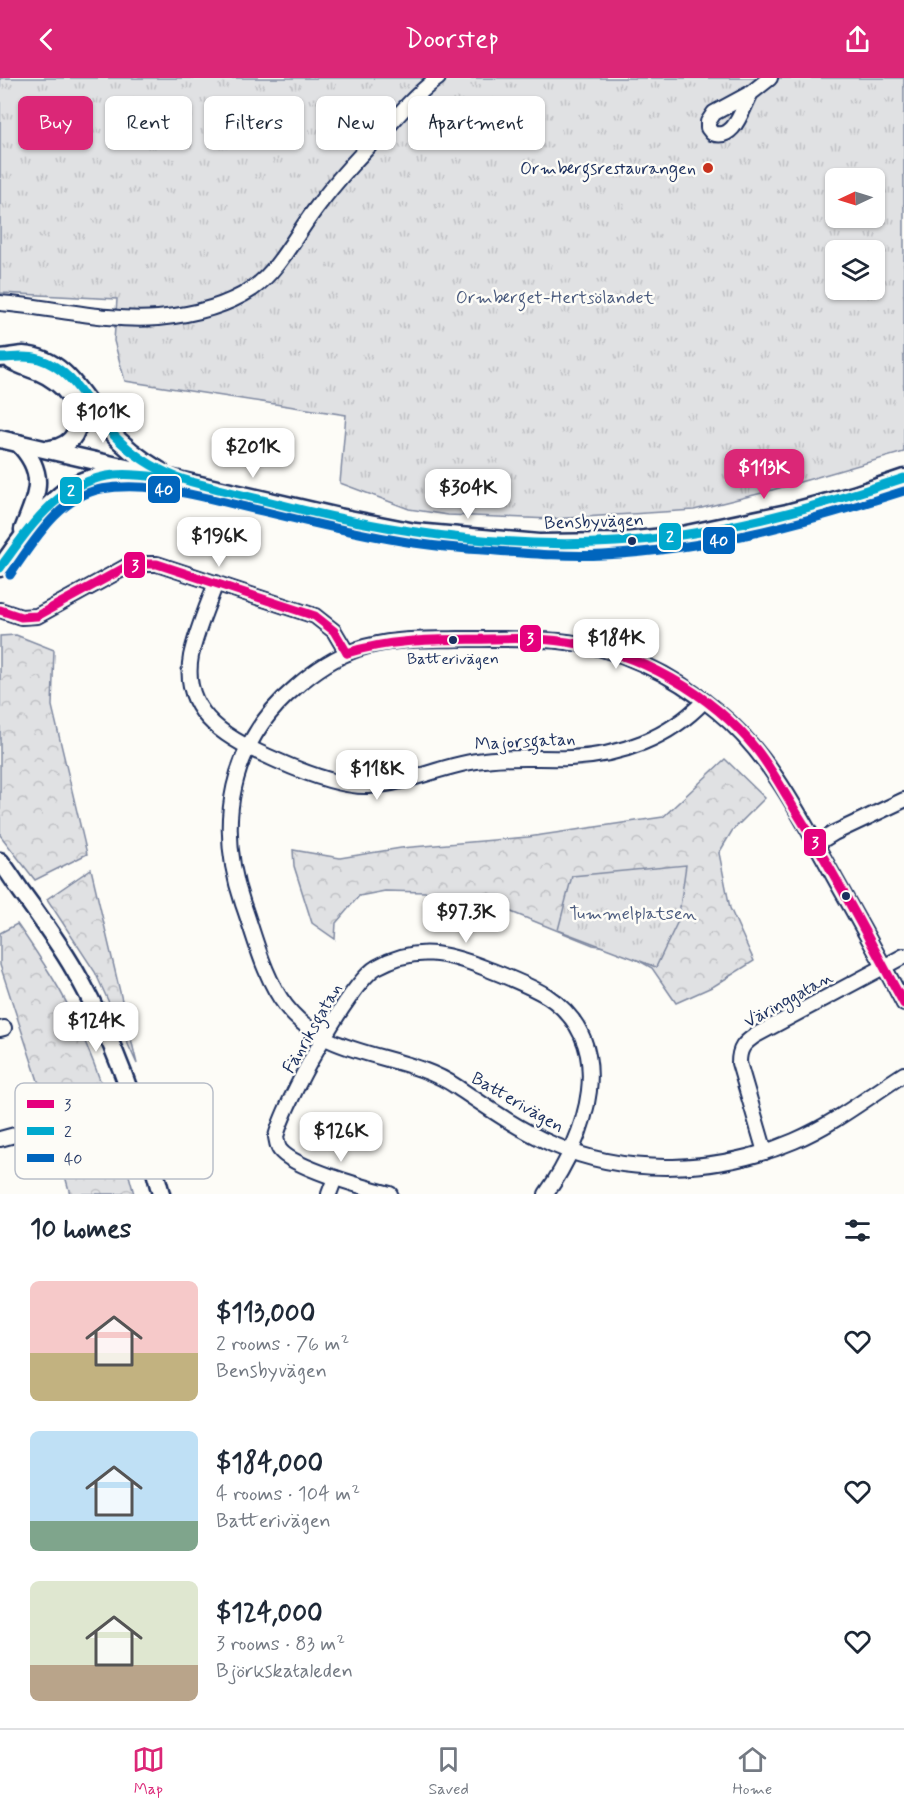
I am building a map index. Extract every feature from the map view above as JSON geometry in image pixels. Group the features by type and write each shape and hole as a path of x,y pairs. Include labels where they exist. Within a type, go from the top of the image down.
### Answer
{"main road":[{"path":"3,358 28,356 50,363 63,371 74,382 108,428 123,443 157,469 180,480"},
{"path":"3,358 51,378 62,387 73,402 78,423 75,434 66,444 47,449"},
{"name":"Bensbyvägen","path":"0,439 339,517 415,532 539,543 616,542 682,535 787,513 854,495 904,478"},
{"path":"18,443 30,455 35,465 37,486 34,501 18,543"},
{"path":"0,567 50,505 73,486 84,481 114,475 180,480"},
{"path":"0,861 53,934 76,972 99,1017 126,1083"},
{"path":"0,870 9,882 20,889"},
{"path":"156,1179 160,1194"}],"street":[{"path":"0,303 95,317 131,319 182,315 204,310 236,298 251,290 268,274 338,180 411,102 438,78"},
{"path":"750,93 770,78"},
{"path":"0,610 21,617 37,616 117,571 139,564 157,564 315,616 334,632 347,653"},
{"name":"Majorsgatan","path":"216,583 190,658 192,688 199,706 209,721 223,733 291,767 358,786 401,781 469,761 588,757 621,750 662,733 683,720 704,700"},
{"name":"Batterivägen","path":"904,1004 816,844 757,750 729,721 704,700 664,675 605,649 571,642 528,639 404,640 373,644 347,653 311,674 288,693 261,726 238,769 230,809 229,840 233,871 261,953 286,1007 307,1027 324,1038 363,1054 407,1066 448,1081 530,1134 572,1151 628,1164 668,1166 708,1164 746,1158 792,1142 835,1120 904,1074"},
{"path":"816,844 904,800"},
{"name":"Fänriksgatan","path":"335,1178 300,1163 282,1152 277,1144 278,1130 324,1038 355,988 375,968 401,956 428,953 453,956 500,974 548,997 571,1018 584,1040 591,1072 586,1111 572,1151 559,1176 546,1194"},
{"path":"884,966 904,956"},
{"name":"Väringgatan","path":"765,1152 739,1063 742,1046 756,1035 884,966"},
{"path":"0,1139 15,1135"},
{"path":"329,1194 335,1178 390,1194"}],"green space":[{"name":"Ormberget-Hertsölandet","path":"0,78 904,78 904,452 762,493 694,510 552,519 448,515 409,509 340,483 346,415 125,381 114,341 117,299 0,293"},
{"path":"16,635 54,650 52,706 87,854 35,880 0,835 0,636"},
{"path":"725,759 765,798 732,831 719,853 730,908 754,961 714,986 676,1003 652,968 618,949 593,945 484,901 425,892 385,891 359,896 336,923 335,939 312,923 294,866 293,850 340,858 401,848 528,837 663,817"},
{"name":"Tummelplatsen","path":"686,865 678,921 656,967 558,930 572,876"},
{"path":"91,869 137,1064 95,972 47,899"},
{"path":"17,924 35,950 66,1002 91,1055 101,1083 39,1083 0,965 0,933"},
{"path":"66,1179 130,1179 134,1194 70,1194"}],"transit line":[{"name":"2","path":"0,358 39,359 62,371 122,443 143,460 173,476 341,519 419,533 537,543 576,544 653,539 762,519 904,478"},
{"name":"2","path":"0,568 48,508 77,486 114,475 174,479"},
{"name":"40","path":"10,575 48,523 72,501 101,489 118,487 153,488 187,493 332,527 413,543 573,555 642,552 718,541 793,524 904,491"},
{"name":"3","path":"0,610 21,617 37,616 126,567 157,564 315,616 334,631 347,653"},
{"name":"3","path":"347,653 382,645 418,641 519,638 558,641 594,647 620,655 646,665 695,693 738,729 768,766 828,864 904,1004"}],"place":[{"name":"Ormbergsrestaurangen","path":"708,168"},
{"name":"Batterivägen","path":"453,640"}]}
